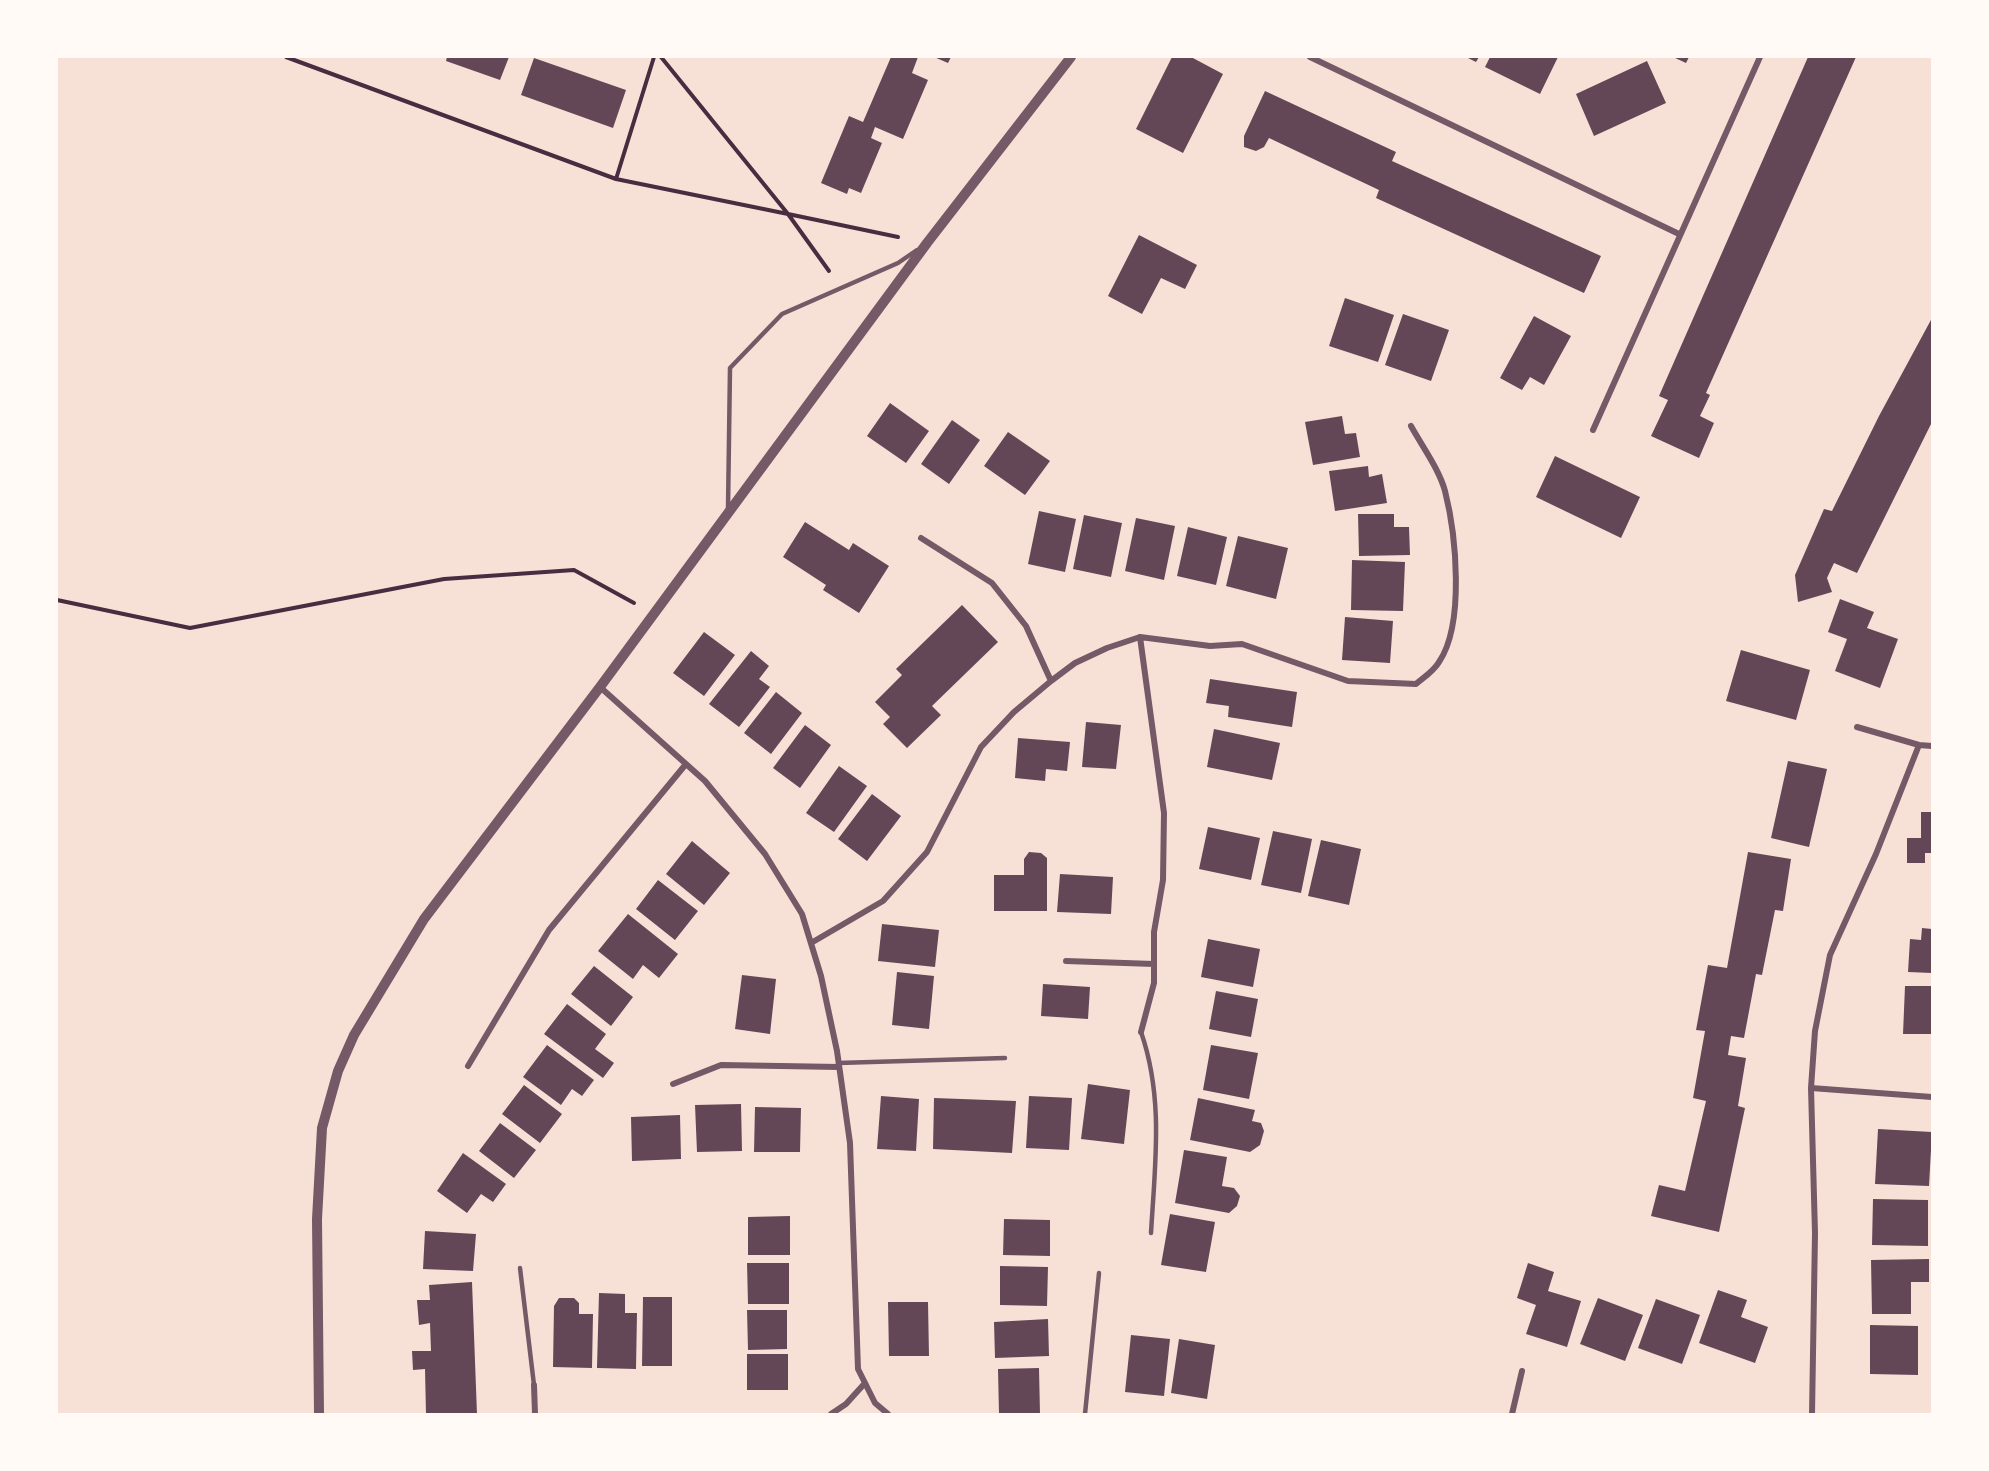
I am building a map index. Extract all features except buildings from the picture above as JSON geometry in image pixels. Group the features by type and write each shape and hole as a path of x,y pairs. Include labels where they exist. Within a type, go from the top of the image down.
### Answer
{"street":[{"path":"320,1414 317,1219 322,1128 338,1071 354,1035 424,919 600,687 728,509 927,243 1071,57"},
{"path":"1311,57 1679,234"},
{"path":"1593,430 1760,57"},
{"path":"811,943 883,902 927,852 981,747 1014,712 1075,663 1140,637 1210,646 1242,644 1348,681 1416,684 1439,663 1452,632 1455,594 1452,531 1445,489 1411,426"},
{"path":"921,538 992,583 1026,626 1051,681"},
{"path":"1140,637 1164,813 1163,880 1154,933 1154,983 1141,1032"},
{"path":"600,687 705,781 765,854 802,914 821,976 839,1065 850,1143 858,1369 875,1403 888,1414"},
{"path":"1857,727 1932,747"},
{"path":"1812,1414 1815,1233 1811,1088 1815,1031 1830,954 1876,854 1919,745"},
{"path":"468,1066 549,930 686,764"},
{"path":"1066,961 1154,964"},
{"path":"673,1084 722,1065 839,1065"},
{"path":"1811,1088 1932,1097"},
{"path":"1512,1414 1522,1371"},
{"path":"831,1414 846,1404 865,1383"},
{"path":"534,1385 535,1414"}],"lane":[{"path":"728,509 730,368 782,314 898,262 927,243"},
{"path":"1141,1032 1152,1062 1158,1122 1151,1233"},
{"path":"839,1065 1005,1058"},
{"path":"520,1268 534,1385"},
{"path":"1085,1414 1099,1273"}],"path":[{"path":"286,57 616,179 927,243"},
{"path":"616,179 654,57"},
{"path":"661,57 788,214 842,288"},
{"path":"57,600 190,628 444,579 574,570 652,614"}]}
